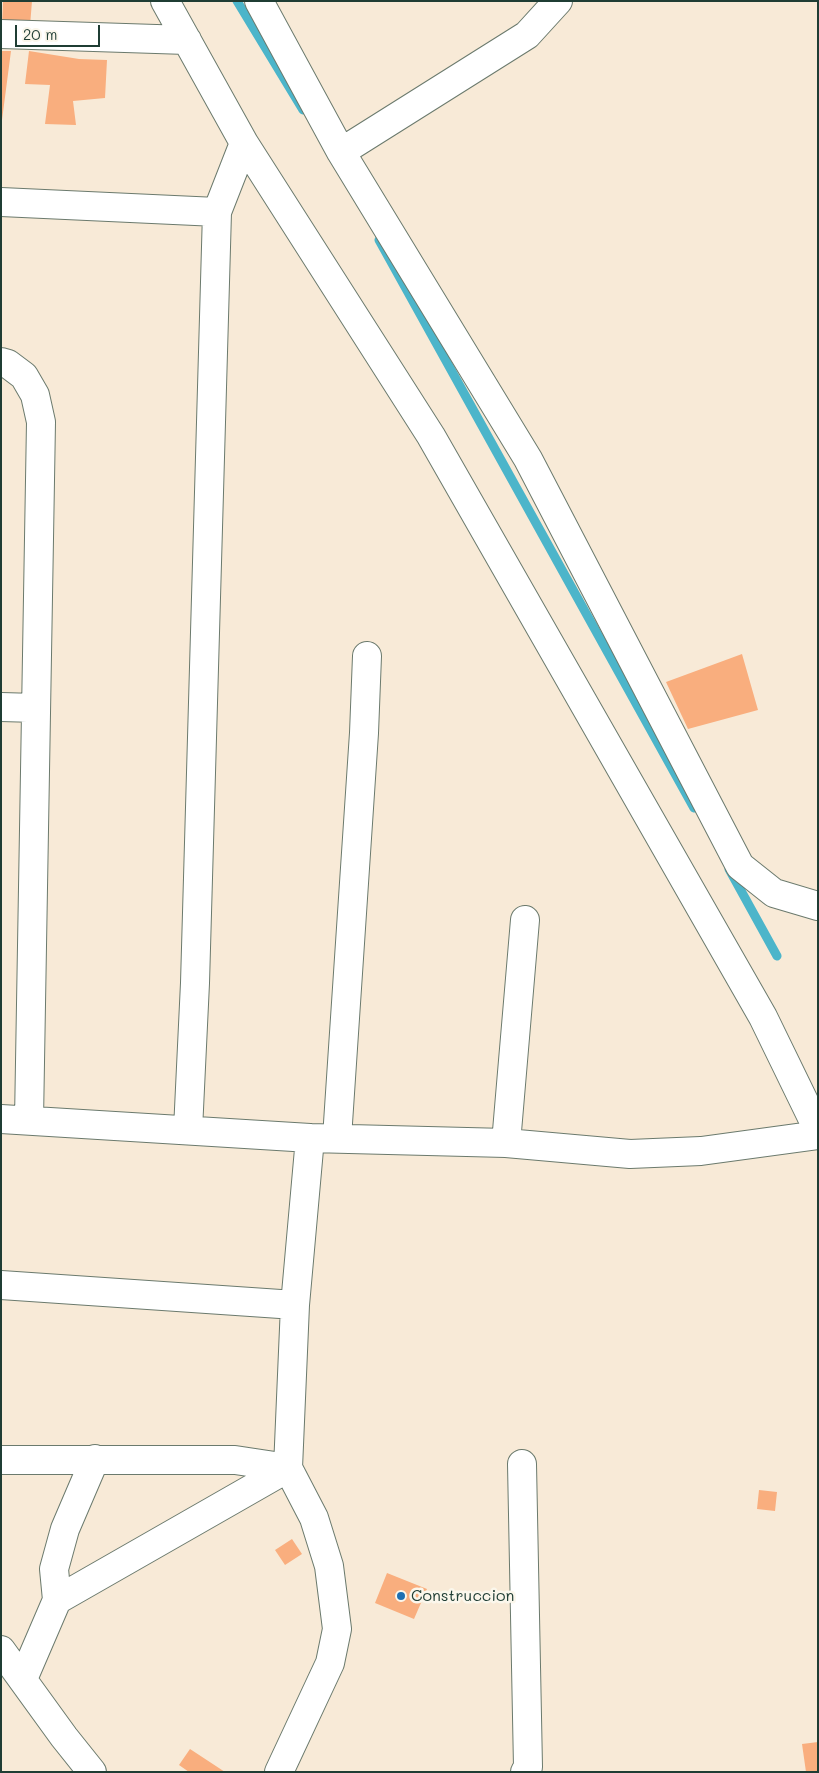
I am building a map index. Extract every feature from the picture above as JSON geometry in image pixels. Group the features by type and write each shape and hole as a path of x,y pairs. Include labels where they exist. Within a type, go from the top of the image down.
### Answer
{"street":[{"path":"165,1 244,143 431,436 763,1017 818,1130"},
{"path":"259,1 341,152 528,459 740,866 774,893 818,906"},
{"path":"341,152 527,35 558,1"},
{"path":"1,34 187,40"},
{"path":"188,1130 217,212 244,143"},
{"path":"1,202 217,212"},
{"path":"1,362 8,364 24,376 35,395 41,422 29,1120"},
{"path":"279,1772 330,1664 337,1629 334,1599 326,1558 314,1518 288,1468 295,1305 323,1138 364,733 367,656"},
{"path":"1,707 36,708"},
{"path":"506,1143 525,920"},
{"path":"1,1119 323,1138 506,1143 630,1154 700,1151 818,1135"},
{"path":"1,1285 295,1305"},
{"path":"1,1460 235,1460 288,1468"},
{"path":"23,1679 57,1600 54,1568 63,1537 95,1460"},
{"path":"522,1464 528,1768 525,1772"},
{"path":"57,1600 288,1468"},
{"path":"1,1650 64,1737 92,1772"}],"building":[{"path":"3,1 32,1 30,26 2,26"},
{"path":"1,51 11,51 2,120 1,120"},
{"path":"29,51 79,59 107,60 105,98 73,101 76,125 45,124 50,85 25,84"},
{"path":"742,654 758,710 688,729 666,682"},
{"path":"759,1490 777,1492 775,1511 757,1509"},
{"path":"292,1539 302,1554 285,1565 275,1550"},
{"name":"Construccion","path":"387,1573 427,1589 414,1619 375,1603"},
{"path":"818,1742 818,1772 806,1772 802,1744"},
{"path":"190,1749 225,1772 189,1772 179,1765"}],"waterway":[{"path":"237,1 303,110"},
{"path":"379,240 694,808"},
{"path":"729,869 777,956"}],"place":[{"name":"Construccion","path":"401,1596"}]}
